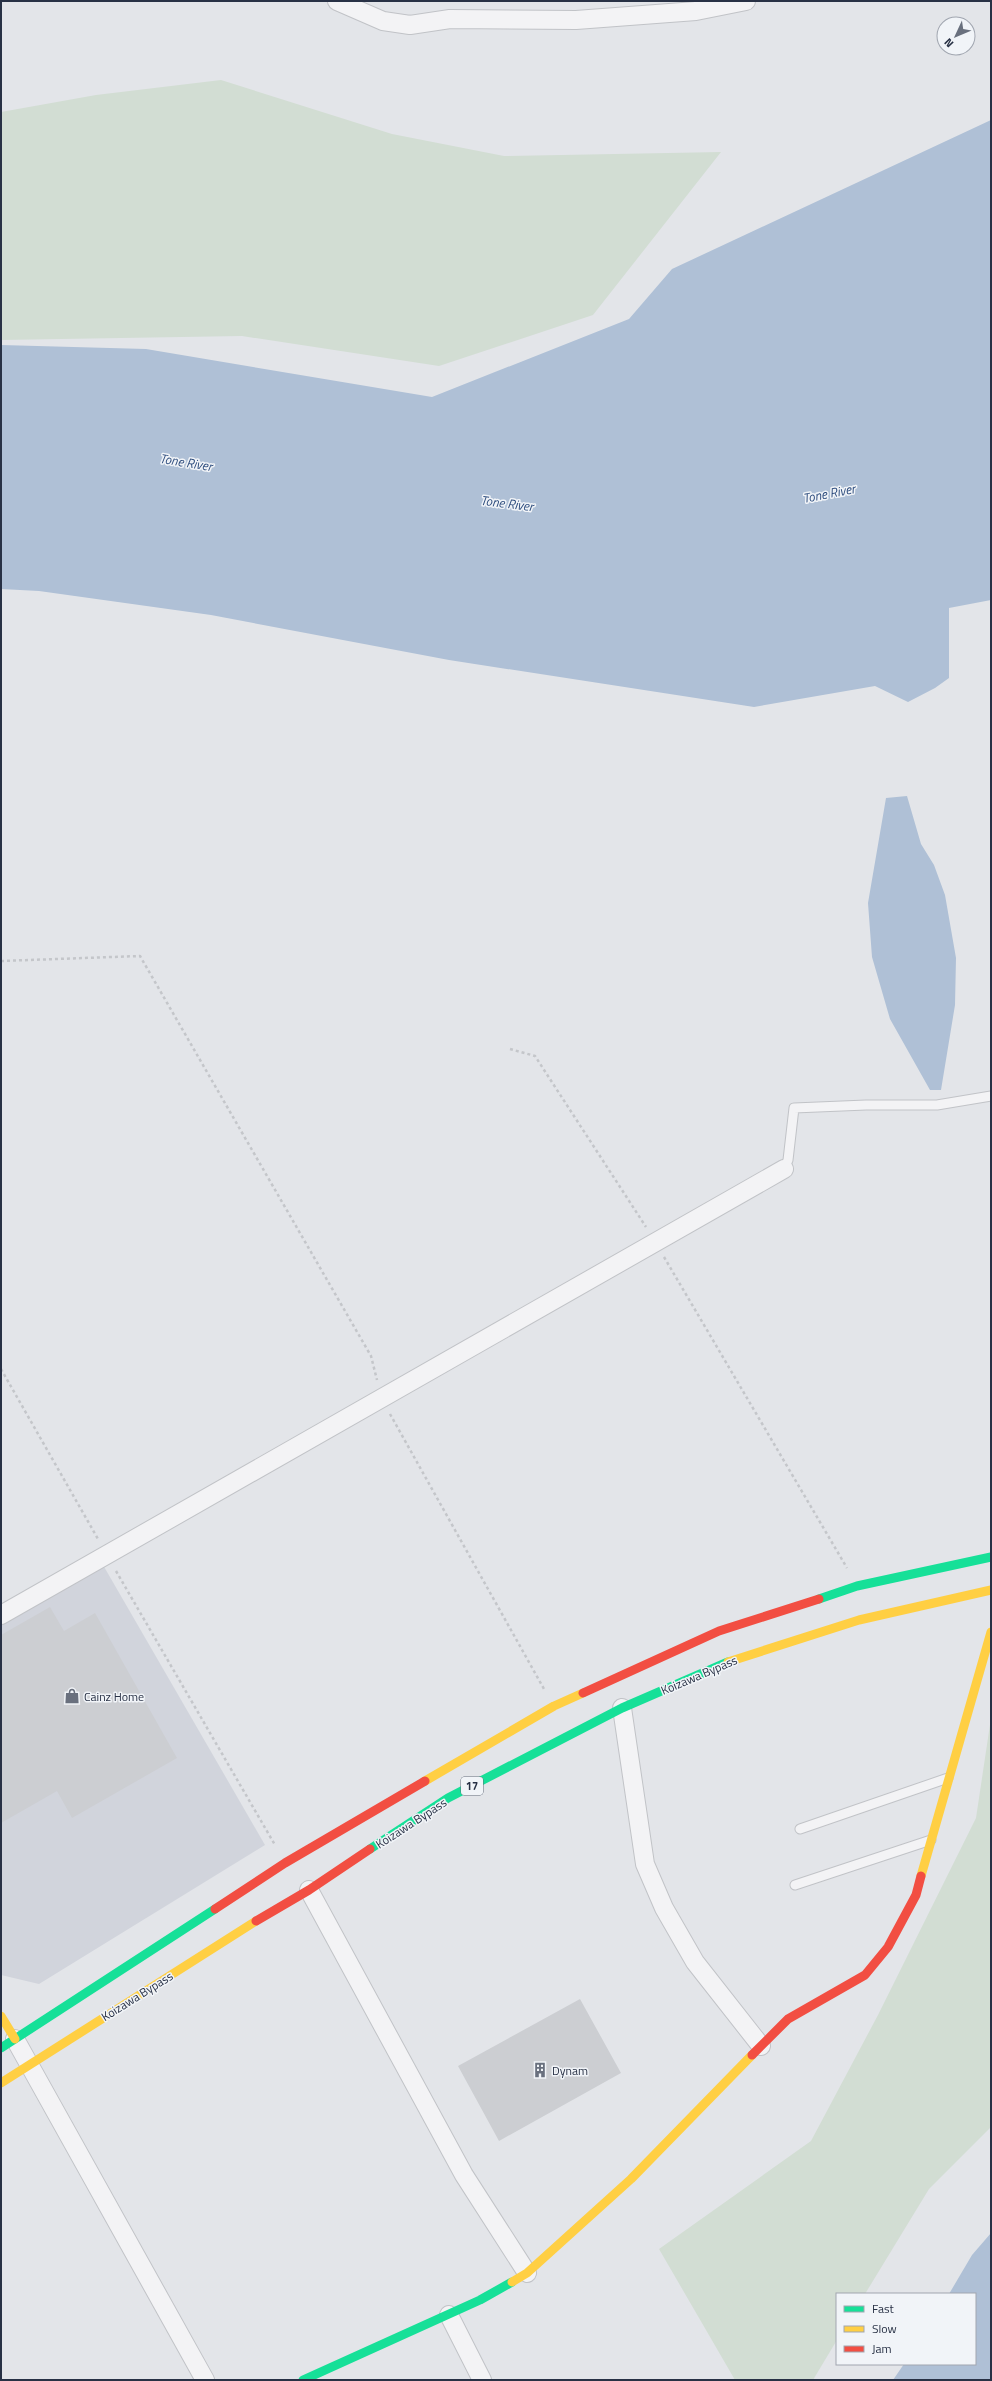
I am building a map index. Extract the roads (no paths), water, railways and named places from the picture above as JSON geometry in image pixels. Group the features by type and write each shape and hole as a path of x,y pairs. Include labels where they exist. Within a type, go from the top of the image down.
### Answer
{"main road":[{"name":"17","path":"8,2044 285,1863 554,1706 719,1630 857,1586 988,1557"},
{"name":"Koizawa Bypass","path":"1,2083 262,1917 309,1890 448,1798 622,1708 737,1658 859,1620 991,1590"},
{"path":"303,2380 480,2300 527,2273 631,2180 788,2019 865,1975 888,1947 916,1895 991,1632"},
{"path":"1,2016 8,2044"}],"street":[{"path":"337,1 383,21 410,25 450,19 576,20 746,1"},
{"path":"1,1615 382,1400 784,1168"},
{"path":"622,1708 645,1864 664,1908 695,1962 760,2046"},
{"path":"309,1890 464,2175 527,2273"},
{"path":"8,2044 29,2065 205,2380"},
{"path":"449,2314 482,2380"}],"lane":[{"path":"784,1168 788,1160 794,1108 866,1105 938,1106 991,1096"},
{"path":"988,1557 991,1546"},
{"path":"800,1829 949,1778"},
{"path":"795,1885 932,1839"}],"water":[{"name":"Tone River","path":"991,120 991,600 949,608 949,678 935,688 908,702 875,686 754,707 449,660 211,615 39,591 1,589 1,345 146,349 432,397 629,319 672,269"},
{"path":"907,796 921,844 934,865 945,895 956,958 955,1005 941,1090 930,1090 890,1019 872,957 868,903 886,798"},
{"path":"991,2233 991,2380 893,2380 903,2365 976,2365 976,2293 950,2293 972,2255"}],"place":[{"name":"Cainz Home","path":"72,1696"},
{"name":"Dynam","path":"540,2070"}]}
